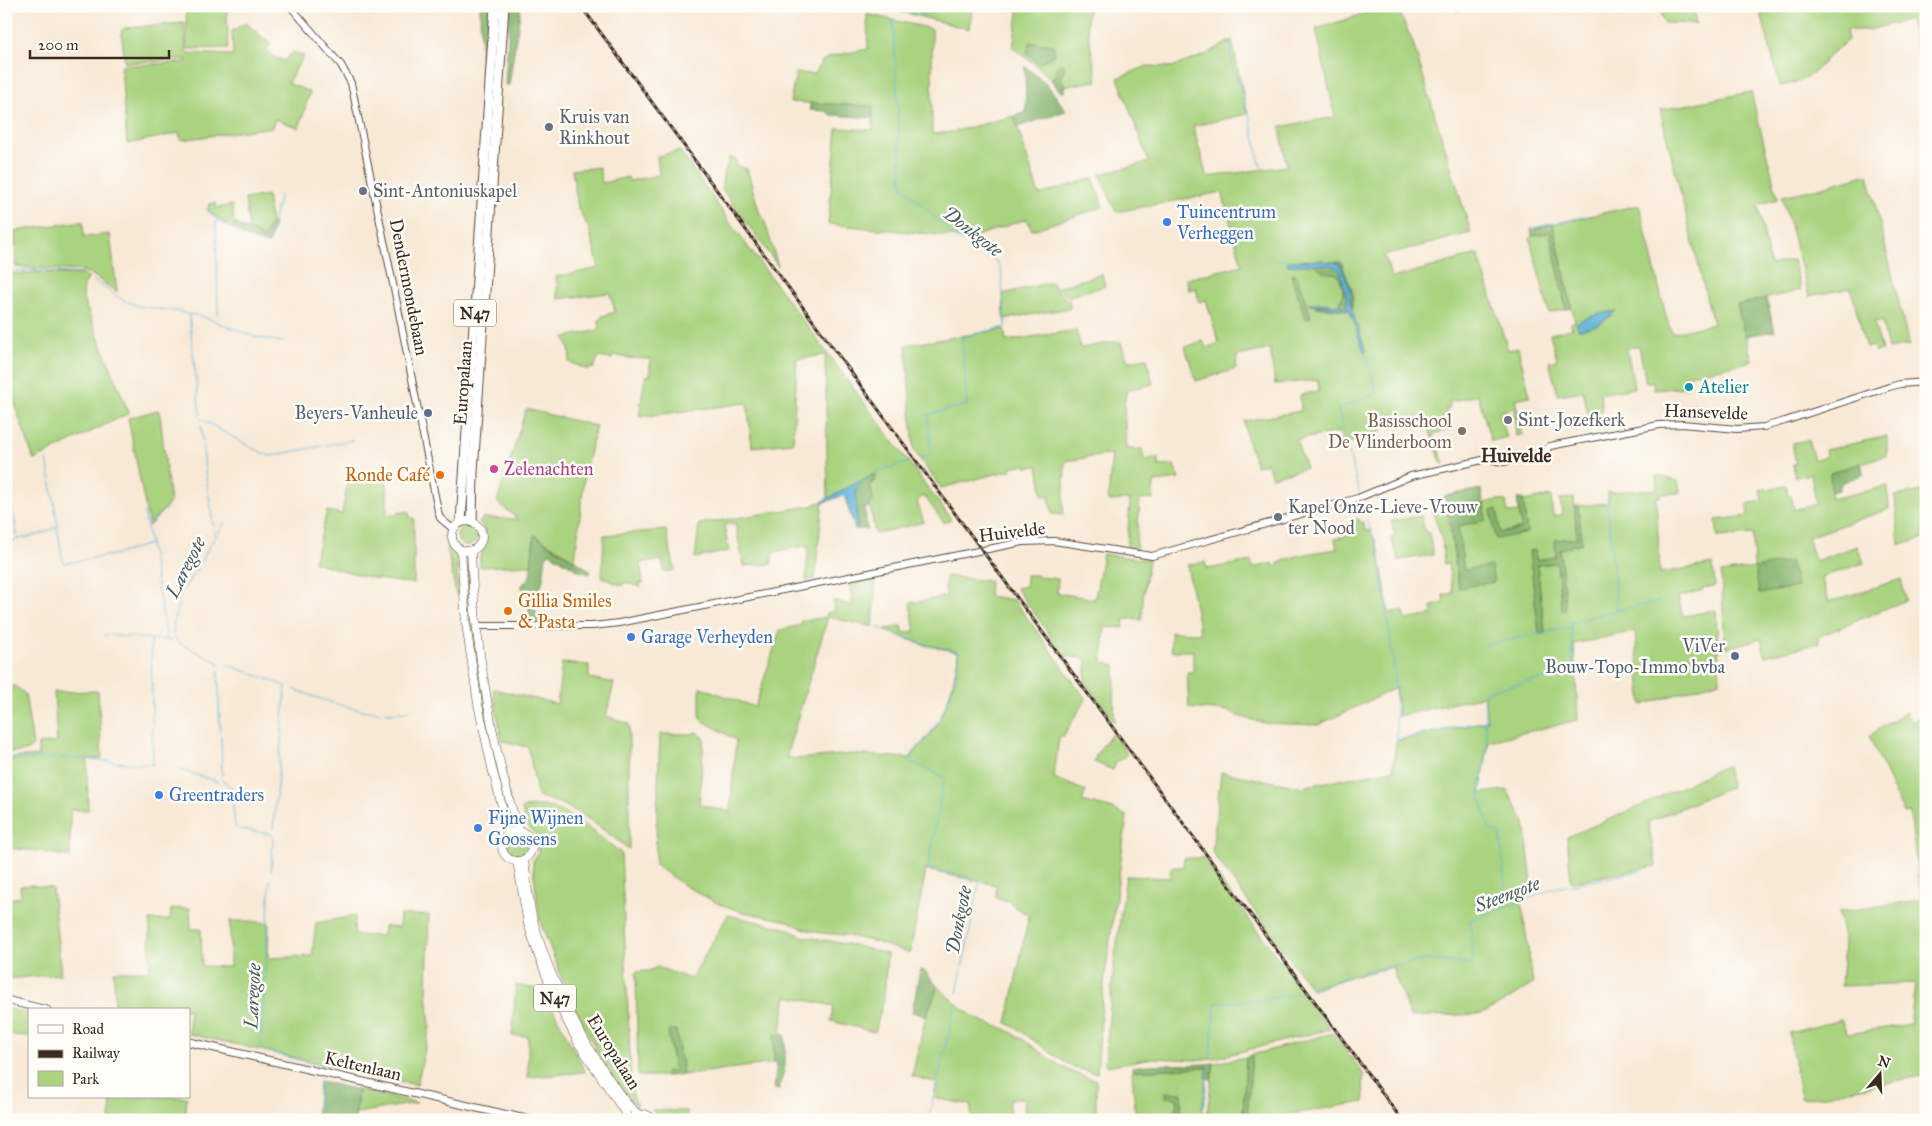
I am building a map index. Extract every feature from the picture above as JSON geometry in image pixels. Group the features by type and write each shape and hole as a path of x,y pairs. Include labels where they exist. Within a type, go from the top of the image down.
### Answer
{"highway":[{"name":"Europalaan","path":"461,522 495,6"},
{"name":"Europalaan","path":"472,522 474,462 504,6"}],"main road":[{"path":"471,550 461,550 455,546 452,540 453,529 461,522 472,522"},
{"name":"Europalaan","path":"472,522 480,529 482,535 478,546 471,550 476,626 484,685 498,752 519,831 528,836 532,845 531,852 520,861"},
{"path":"461,550 466,624 478,704 509,833"},
{"path":"519,831 509,833 504,838 502,850 508,859 520,861"},
{"name":"Europalaan","path":"520,861 533,919 542,948 575,1022 604,1071 628,1105 640,1114 650,1115 656,1120"},
{"name":"Europalaan","path":"520,861 528,924 553,993 579,1044 631,1120 640,1114"},
{"path":"6,1000 39,1008"},
{"name":"Keltenlaan","path":"190,1042 530,1120"}],"street":[{"name":"Dendermondebaan","path":"290,6 341,65 351,83 438,511 440,518 453,529"},
{"name":"Hansevelde","path":"1570,442 1665,424 1737,429 1764,427 1785,422 1888,387 1926,382"},
{"name":"Huivelde","path":"476,626 593,626 620,623 1023,542 1054,542 1152,556 1361,497 1422,473 1487,459 1503,462 1542,454 1550,446 1570,442"}],"green space":[{"path":"186,6 227,6 228,48 187,49"},
{"path":"480,6 489,6 485,70 481,72"},
{"path":"510,6 521,6 509,85 505,85"},
{"path":"891,6 973,6 969,29 890,9"},
{"path":"1019,6 1088,6 1087,25 1097,81 1064,86 1061,78 1064,69 1057,68 1052,81 1037,66 1013,48"},
{"path":"1388,6 1396,6 1412,40 1471,233 1384,255 1392,278 1478,254 1508,350 1518,348 1530,396 1515,399 1523,434 1516,436 1514,408 1499,412 1507,437 1491,441 1478,395 1449,402 1450,408 1446,409 1451,429 1433,434 1444,464 1442,464 1425,420 1392,428 1387,425 1379,433 1343,445 1339,432 1296,440 1306,468 1272,477 1267,463 1256,466 1244,421 1301,411 1300,395 1319,391 1318,380 1275,384 1270,349 1237,356 1236,369 1196,381 1185,347 1203,341 1206,348 1219,343 1206,300 1199,302 1196,288 1189,290 1186,279 1242,265 1222,192 1116,212 1100,174 1149,162 1118,78 1147,66 1172,67 1205,55 1232,40 1247,114 1193,126 1207,177 1287,166 1280,127 1335,117 1316,29","holes":["1295,274 1310,317 1306,319 1291,275","1337,274 1353,293 1352,310 1316,303 1339,305 1343,290"]},
{"path":"1659,6 1693,6 1696,24 1664,23"},
{"path":"1759,6 1926,6 1926,89 1910,19 1869,30 1846,30 1848,40 1814,72 1800,81 1780,86"},
{"path":"867,14 932,29 932,134 952,132 1014,116 1039,195 1093,178 1103,207 1032,230 1027,219 970,238 828,224 837,128 873,130 873,107 790,102 796,73 815,74 822,61 832,56 868,49"},
{"path":"184,23 186,53 233,55 232,31 246,23 271,45 266,48 274,57 284,61 293,52 304,56 288,83 310,92 299,128 275,119 272,127 181,140 179,133 127,144 121,66 186,62 187,59 125,63 121,31 124,28"},
{"path":"1030,42 1053,45 1055,54 1039,64 1027,53"},
{"path":"1059,64 1063,64 1065,67 1061,78 1066,91 1061,92 1052,81"},
{"path":"1025,66 1049,87 1066,111 1017,127 1014,116 1026,112"},
{"path":"1751,92 1778,199 1758,205 1770,265 1793,260 1801,290 1738,305 1752,361 1685,376 1686,387 1654,390 1653,382 1646,382 1639,346 1627,348 1634,388 1600,394 1602,411 1588,414 1583,391 1558,395 1549,362 1557,360 1550,334 1572,329 1571,323 1575,321 1553,224 1639,205 1667,320 1672,332 1713,324 1660,110"},
{"path":"810,103 873,106 873,118 831,115 826,111 810,110"},
{"path":"680,151 728,220 951,519 944,523 925,497 921,497 917,502 924,522 875,534 870,505 873,501 870,486 874,481 875,474 828,499 825,355 797,359 793,443 752,447 747,403 639,417 645,376 650,376 650,359 613,355 612,359 598,357 594,368 589,370 569,362 570,353 565,337 600,330 599,320 602,319 602,316 615,312 610,293 558,299 556,277 599,268 589,229 578,208 572,170 599,167 602,183 628,177 629,181 659,175 657,156"},
{"path":"730,157 736,159 735,165 747,169 778,266 722,189 723,175"},
{"path":"1868,174 1909,345 1888,349 1882,321 1874,322 1882,350 1875,352 1873,346 1866,348 1851,288 1809,296 1782,196"},
{"path":"267,195 271,223 263,238 249,229 245,199"},
{"path":"215,203 216,208 232,205 233,229 208,211 209,204"},
{"path":"83,221 84,237 110,234 117,292 91,274 83,271 16,267 15,231"},
{"path":"234,223 249,229 263,238 271,223 274,223 269,244 248,238 233,229"},
{"path":"1553,224 1571,308 1566,309 1550,232 1532,236 1531,230"},
{"path":"1550,232 1566,309 1549,313 1530,239 1532,236"},
{"path":"1319,262 1341,262 1353,293 1352,311 1315,307 1316,303 1339,305 1343,293 1337,274 1323,272 1314,264"},
{"path":"37,272 89,277 84,285 83,299 129,413 34,460 6,380 6,275"},
{"path":"1102,274 1105,286 1070,296 1066,295 1058,287"},
{"path":"1296,274 1311,317 1306,319 1291,275"},
{"path":"1051,282 1066,299 1069,299 1070,308 1004,319 1003,294"},
{"path":"1766,298 1775,331 1745,336 1737,305"},
{"path":"1004,329 1006,341 1076,330 1081,348 1120,341 1128,361 1147,358 1153,384 1127,390 1124,403 1126,449 1142,449 1144,460 1158,457 1159,466 1174,465 1179,479 1154,482 1153,499 1140,500 1136,550 1127,548 1130,500 1108,501 1112,454 1065,461 1063,515 1052,514 1049,495 1043,496 1038,466 1026,467 1026,464 1011,467 1011,470 941,488 914,451 906,345"},
{"path":"526,409 596,426 585,471 575,560 535,535 531,565 480,567 480,557 485,541 485,531 479,522 482,518 518,519 497,502"},
{"path":"158,410 170,503 149,526 128,418"},
{"path":"1887,436 1887,455 1830,473 1832,481 1831,499 1888,486 1889,509 1808,537 1815,561 1857,546 1864,563 1821,577 1829,602 1901,579 1906,600 1818,637 1819,643 1765,656 1761,639 1725,648 1721,573 1754,568 1753,534 1718,537 1716,520 1748,516 1747,504 1762,501 1760,490 1786,486 1788,495 1791,495 1794,510 1816,504 1811,474 1795,477 1793,464 1796,464 1792,443 1808,440 1814,460 1826,457 1825,450"},
{"path":"1861,463 1864,474 1841,483 1839,490 1831,492 1830,473"},
{"path":"876,474 871,486 873,501 870,507 865,508 867,529 857,529 856,488 861,484 860,481"},
{"path":"1656,475 1678,481 1680,493 1660,494 1660,497 1656,498 1660,573 1713,564 1715,586 1703,588 1703,590 1678,597 1683,616 1716,610 1720,681 1642,705 1635,631 1574,644 1578,720 1489,741 1480,793 1507,790 1525,823 1533,893 1521,898 1533,984 1488,1011 1478,1014 1410,1017 1392,967 1352,976 1312,990 1212,852 1221,772 1301,787 1393,770 1396,741 1487,721 1484,696 1398,716 1396,688 1318,725 1264,723 1234,715 1228,711 1189,708 1187,672 1193,672 1193,651 1171,651 1171,632 1200,633 1187,565 1205,562 1207,569 1251,561 1253,568 1273,563 1275,568 1278,567 1277,564 1291,558 1337,549 1335,539 1354,533 1351,524 1353,520 1359,519 1360,523 1363,522 1365,530 1371,531 1379,551 1389,613 1403,610 1406,620 1433,615 1432,606 1444,603 1443,595 1453,593 1448,564 1444,564 1442,539 1432,509 1446,506 1459,588 1464,571 1458,526 1486,520 1484,503 1498,500 1506,501 1508,513 1519,512 1522,528 1500,533 1497,509 1491,510 1496,538 1527,533 1523,501 1551,496 1553,516 1562,515 1560,499 1574,498 1577,538 1555,540 1557,557 1536,560 1535,551 1529,551 1545,633 1537,565 1557,562 1562,610 1560,548 1582,543 1578,506 1608,503 1608,492 1657,489"},
{"path":"348,478 387,482 387,515 409,511 410,518 414,518 414,583 376,579 314,562 327,511 342,514"},
{"path":"1481,489 1486,520 1458,526 1464,570 1491,566 1494,582 1459,588 1450,519 1444,496"},
{"path":"1926,490 1926,538 1899,545 1895,496"},
{"path":"1517,499 1523,499 1527,533 1496,539 1491,510 1497,509 1500,533 1522,529"},
{"path":"823,501 815,579 806,581 808,545 774,552 771,564 744,566 735,523 724,525 729,551 695,558 699,524 811,506"},
{"path":"1574,506 1578,506 1582,543 1560,549 1566,610 1562,610 1557,563 1537,565 1545,634 1539,634 1529,551 1535,550 1536,560 1556,557 1555,540 1577,538"},
{"path":"1421,516 1425,531 1429,533 1433,555 1399,560 1391,538 1395,536 1391,521"},
{"path":"467,526 474,529 477,536 474,543 467,546 460,543 457,536 460,529"},
{"path":"666,530 675,570 664,572 662,560 640,563 643,583 639,584 641,587 624,582 622,586 602,577 604,535"},
{"path":"444,532 447,534 450,546 457,555 458,594 456,595"},
{"path":"534,535 590,570 591,573 579,571 550,553 546,556 539,593 540,601 536,607 536,612 539,619 550,619 551,622 529,622 529,604 526,604 527,595 521,586 530,577"},
{"path":"1103,554 1149,560 1143,598 1142,620 1124,619 1123,628 1105,627 1102,662 1115,665 1114,722 1085,682 1087,659 1065,656 1016,588 1026,586 1026,575 1037,575 1039,577 1058,579 1057,593 1095,599"},
{"path":"465,558 469,558 470,596 514,824 510,825 491,747 475,668 466,594"},
{"path":"1790,561 1797,587 1759,594 1755,568"},
{"path":"876,575 873,627 828,617 786,757 796,759 851,754 910,758 932,731 944,711 953,680 958,652 924,645 883,630 902,626 904,633 915,631 910,603 947,596 945,589 946,576 990,581 989,596 1014,600 1086,699 1062,738 1059,737 1054,778 1086,791 1082,801 1110,808 1127,816 1103,991 1097,1073 1085,1071 1061,1060 1007,1023 1029,915 1013,906 1010,901 996,898 996,885 926,870 910,953 872,941 844,935 821,933 802,928 788,921 743,912 719,904 687,887 655,865 660,734 691,734 697,732 704,738 699,804 730,812 736,740 700,719 700,687 755,707 780,630 802,625 801,621 827,617 827,613 835,611 833,600 853,606 849,581"},
{"path":"562,663 589,665 589,678 614,683 606,716 629,724 629,849 575,811 551,800 538,797 528,747 502,741 493,689 557,704"},
{"path":"15,686 25,694 33,745 28,750 6,752 6,687"},
{"path":"98,691 102,759 87,759 88,810 70,810 70,857 40,851 6,848 6,758 38,756 38,744 57,742 54,692"},
{"path":"1905,712 1911,722 1926,714 1926,1075 1805,1099 1801,1098 1789,1033 1841,1020 1848,1034 1910,1024 1915,983 1841,986 1844,942 1839,912 1921,900 1910,812 1904,814 1869,736"},
{"path":"1112,733 1127,753 1120,761 1117,760 1113,770 1094,762 1097,753"},
{"path":"1727,765 1731,787 1648,822 1656,866 1571,882 1567,837 1643,805"},
{"path":"545,806 556,809 586,826 621,853 631,1079 632,1093 637,1104 636,1106 618,1084 596,1049 568,994 540,921 533,867 533,861 538,853 538,841 535,834 525,824 522,809 525,807"},
{"path":"517,836 524,839 527,846 524,853 517,856 510,853 507,846 510,839"},
{"path":"1184,858 1204,858 1330,1029 1215,1058 1195,1060 1153,1058 1107,1066 1105,1063 1114,964 1126,876 1170,878 1171,867 1183,867"},
{"path":"32,885 52,888 61,974 6,979 6,899 21,897 20,886"},
{"path":"190,908 191,929 201,929 202,966 230,967 230,921 269,923 268,958 312,956 316,923 355,916 354,935 383,936 384,926 399,927 400,915 429,915 427,990 430,1027 417,1085 190,1034 190,1008 115,1008 114,971 150,971 150,920 170,920 171,909"},
{"path":"728,915 789,929 801,936 853,945 887,954 884,998 875,1032 831,1021 834,1006 787,996 780,1035 774,1035 774,1063 683,1075 676,1030 668,1031 674,1071 667,1072 667,1076 638,1076 636,972 649,971 657,967 691,979"},
{"path":"920,970 925,971 938,987 926,1016 912,1012"},
{"path":"516,985 543,990 585,1072 528,1077 528,1036 512,1036"},
{"path":"938,987 977,1019 1012,1033 1072,1072 1096,1080 1096,1120 1025,1120 1024,1099 1010,1099 1009,1120 974,1120 971,1114 971,1105 934,1098 937,1083 912,1076 926,1016"},
{"path":"6,1008 28,1014 28,1036 6,1035"},
{"path":"676,1030 683,1075 667,1076 666,1072 674,1071 668,1031"},
{"path":"1333,1033 1365,1076 1363,1078 1364,1102 1286,1115 1285,1120 1246,1120 1252,1055"},
{"path":"774,1035 785,1035 785,1067 779,1089 774,1089 777,1063 774,1063"},
{"path":"1252,1055 1247,1117 1246,1120 1241,1120 1246,1057"},
{"path":"1246,1057 1241,1120 1206,1120 1214,1063"},
{"path":"1214,1063 1211,1079 1206,1078 1208,1067 1132,1071 1132,1067 1142,1066"},
{"path":"1208,1067 1201,1120 1180,1120 1182,1094 1177,1098 1175,1120 1136,1120 1132,1071"},
{"path":"319,1081 358,1090 355,1120 316,1120"},
{"path":"358,1090 417,1103 356,1113"},
{"path":"1166,1092 1182,1093 1180,1120 1175,1120 1177,1098 1166,1097"},
{"path":"111,1098 187,1098 185,1120 110,1120"},
{"path":"652,1110 687,1111 687,1120 663,1120"}],"water":[{"path":"1321,260 1340,264 1351,291 1351,307 1366,351 1364,352 1349,309 1310,305 1309,303 1347,306 1346,291 1338,269 1328,265 1287,265 1288,261"},
{"path":"1616,311 1598,324 1578,329 1576,323 1595,315"},
{"path":"860,481 861,484 856,488 857,529 855,529 844,495 823,503 823,501"}],"waterway":[{"name":"Donkgote","path":"893,10 924,15 927,6"},
{"path":"1456,12 1468,6"},
{"name":"Donkgote","path":"893,20 902,185 956,238 975,245 996,261 1001,270 1006,327 962,337 967,405 928,414 931,453 928,457 919,458"},
{"path":"1228,40 1232,64 1249,114 1261,168"},
{"path":"218,315 216,220 248,237 264,243 268,242 280,195"},
{"path":"205,208 217,219"},
{"path":"1531,228 1589,216"},
{"path":"1275,262 1285,259"},
{"name":"Laregote","path":"6,273 27,270 85,274"},
{"name":"Laregote","path":"93,280 121,299 138,306 182,312 189,315 200,415"},
{"path":"189,314 204,317 255,337 283,342"},
{"path":"1359,492 1338,409 1377,393 1365,352"},
{"path":"201,419 270,456 353,440"},
{"name":"Laregote","path":"201,425 205,470 215,537 180,596 173,635 177,642 219,663 219,665"},
{"path":"47,459 58,526"},
{"name":"Donkgote","path":"859,482 879,471 909,462"},
{"path":"7,479 18,539"},
{"path":"1607,499 1617,610"},
{"path":"148,524 166,508"},
{"path":"144,512 150,543"},
{"path":"1366,520 1376,542 1381,567"},
{"path":"215,537 225,523"},
{"path":"6,544 18,539 38,535 57,527 63,561 65,563 118,554 150,544 167,640 171,641"},
{"path":"1381,570 1394,669 1397,740 1485,721 1485,691 1574,672 1571,623 1660,600"},
{"name":"Donkgote","path":"873,626 874,610"},
{"path":"1484,645 1571,627"},
{"name":"Donkgote","path":"878,628 924,644 957,650 959,652 954,683 944,712 934,730 914,753 911,762 944,777 928,868 980,880 957,993"},
{"path":"104,635 165,640"},
{"path":"151,640 153,759"},
{"path":"228,665 286,686 273,829"},
{"name":"Laregote","path":"218,670 220,730"},
{"path":"294,689 337,704 369,711 399,713 413,710"},
{"path":"1485,721 1487,746 1480,796 1490,830 1500,832 1507,906"},
{"name":"Laregote","path":"221,735 222,775"},
{"path":"6,760 67,758 153,765 153,761"},
{"path":"181,770 219,782"},
{"name":"Laregote","path":"222,780 231,787 235,826 237,829"},
{"name":"Laregote","path":"240,829 271,834 273,836 271,871"},
{"name":"Steengote","path":"1309,988 1364,972 1423,960 1473,964 1470,921 1556,888 1641,871"},
{"name":"Laregote","path":"270,880 261,1050 322,1066"},
{"name":"Steengote","path":"1210,1057 1216,1003 1260,1000 1300,993"},
{"name":"Donkgote","path":"928,1120 955,1006"},
{"name":"Steengote","path":"1202,1120 1209,1065"},
{"name":"Laregote","path":"317,1120 320,1079"}],"railway":[{"path":"581,6 1402,1120"}],"place":[{"name":"Kruis van Rinkhout","path":"549,127"},
{"name":"Sint-Antoniuskapel","path":"363,191"},
{"name":"Tuincentrum Verheggen","path":"1167,222"},
{"name":"Atelier","path":"1689,387"},
{"name":"Beyers-Vanheule","path":"428,413"},
{"name":"Sint-Jozefkerk","path":"1508,420"},
{"name":"Basisschool De Vlinderboom","path":"1462,431"},
{"name":"Zelenachten","path":"494,469"},
{"name":"Ronde Café","path":"440,475"},
{"name":"Kapel Onze-Lieve-Vrouw ter Nood","path":"1278,517"},
{"name":"Gillia Smiles & Pasta","path":"508,611"},
{"name":"Garage Verheyden","path":"631,637"},
{"name":"ViVer Bouw-Topo-Immo bvba","path":"1735,656"},
{"name":"Greentraders","path":"159,795"},
{"name":"Fijne Wijnen Goossens","path":"478,828"}],"district":[{"name":"Huivelde","path":"1516,455"}]}
